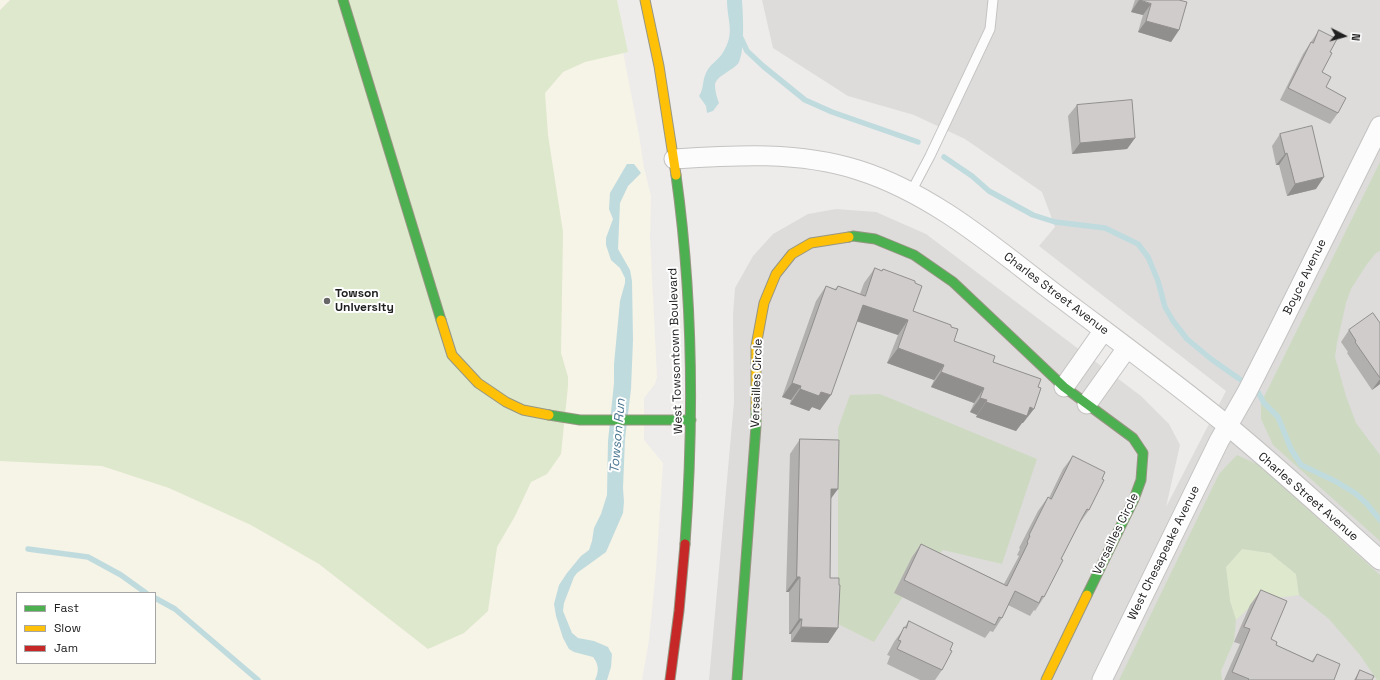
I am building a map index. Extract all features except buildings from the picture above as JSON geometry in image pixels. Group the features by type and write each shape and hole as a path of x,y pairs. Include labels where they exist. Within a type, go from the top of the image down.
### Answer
{"street":[{"path":"343,0 452,355 478,383 506,402 523,410 580,420 691,420"},
{"name":"West Towsontown Boulevard","path":"645,0 650,17 674,159 688,278 690,330 690,487 687,535 670,680"},
{"name":"Boyce Avenue","path":"1228,426 1250,386 1380,126"},
{"name":"Charles Street Avenue","path":"674,159 720,156 770,156 802,158 832,163 859,171 884,179 911,192 964,225 1104,330 1228,426 1323,508 1380,560"},
{"name":"Versailles Circle","path":"737,680 756,426 756,346 764,303 776,274 792,254 811,243 831,238 853,236 875,239 914,255 953,282 1064,387 1133,438 1143,453 1141,480 1134,500 1046,680"},
{"path":"1064,387 1104,330"},
{"path":"1087,404 1127,348"},
{"name":"West Chesapeake Avenue","path":"1102,680 1228,426"}],"lane":[{"path":"911,192 930,156 990,29 993,0"}],"shaded area":[{"name":"Towson University","path":"0,0 611,0 624,57 644,168 651,196 650,238 657,377 655,384 644,398 644,440 663,463 656,570 649,640 642,680 0,680"},
{"path":"762,0 1380,0 1380,680 709,680 734,402 733,315 735,288 753,256 773,234 808,214 836,209 876,212 926,234 1141,396 1169,424 1180,445 1166,507 1226,391 1039,246 1055,227 1042,192 965,139 914,115 848,96 773,48"}],"green space":[{"name":"Towson University","path":"10,0 617,0 628,52 585,62 563,72 545,93 548,135 563,232 561,353 568,377 568,386 561,454 547,474 531,482 515,516 497,547 488,611 464,633 428,649 319,564 251,525 169,488 102,466 0,461 0,10"},
{"path":"1380,162 1380,251 1376,253 1367,264 1351,289 1346,303 1335,357 1346,396 1356,423 1380,455 1380,541 1273,445 1261,419 1261,403"},
{"path":"880,394 1037,459 1002,564 943,550 907,590 874,642 838,624 838,428 850,395"},
{"path":"1237,455 1259,465 1380,575 1380,680 1377,680 1360,655 1329,619 1299,595 1296,574 1270,553 1242,549 1226,567 1230,601 1236,620 1234,641 1221,671 1222,680 1119,680 1219,474"},
{"path":"1242,549 1270,553 1296,574 1299,595 1269,599 1253,604 1236,620 1230,601 1226,567"}],"water":[{"path":"727,0 742,0 743,31 741,56 737,65 718,78 715,85 715,90 719,103 713,111 707,113 706,106 699,96 702,91 707,70 722,54 729,40 730,27"},
{"name":"Towson Run","path":"627,164 634,164 641,173 628,186 620,203 618,249 630,270 632,281 633,340 631,389 625,439 623,513 606,552 577,573 574,577 564,603 563,611 572,633 578,638 594,641 608,647 612,654 611,667 607,680 595,680 598,668 595,660 593,657 574,652 569,649 563,638 554,604 559,585 581,556 589,550 594,528 601,514 607,495 608,441 614,383 614,364 620,301 625,278 620,268 611,260 606,245 606,238 613,219 609,209 610,193"}],"waterway":[{"path":"740,36 747,51 805,100 832,112 918,142"},
{"path":"944,157 972,176 989,191 1033,215 1055,222 1105,228 1138,244 1148,257 1158,281 1165,307 1173,321 1187,339 1211,359 1258,392 1264,403 1278,417 1291,449 1301,465 1335,481 1355,493 1367,504 1380,520"},
{"path":"28,549 88,557 121,575 145,592"},
{"path":"156,599 175,609 258,680"}],"traffic: fast":[{"path":"343,0 441,320"},
{"path":"676,175 682,221 689,313 691,405 685,544"},
{"path":"849,237 853,236 875,239 914,255 953,282 1064,387 1133,438 1143,453 1141,480 1134,499 1087,595"},
{"path":"737,680 756,409"},
{"path":"549,415 580,420 691,420"}],"traffic: slow":[{"path":"645,0 659,66 676,175"},
{"path":"756,409 756,346 764,303 776,274 792,254 811,243 849,237"},
{"path":"441,320 452,355 478,383 506,402 523,410 549,415"},
{"path":"1046,680 1087,595"}],"traffic: jam":[{"path":"670,680 679,611 685,544"}],"place":[{"name":"Towson University","path":"327,301"}]}
